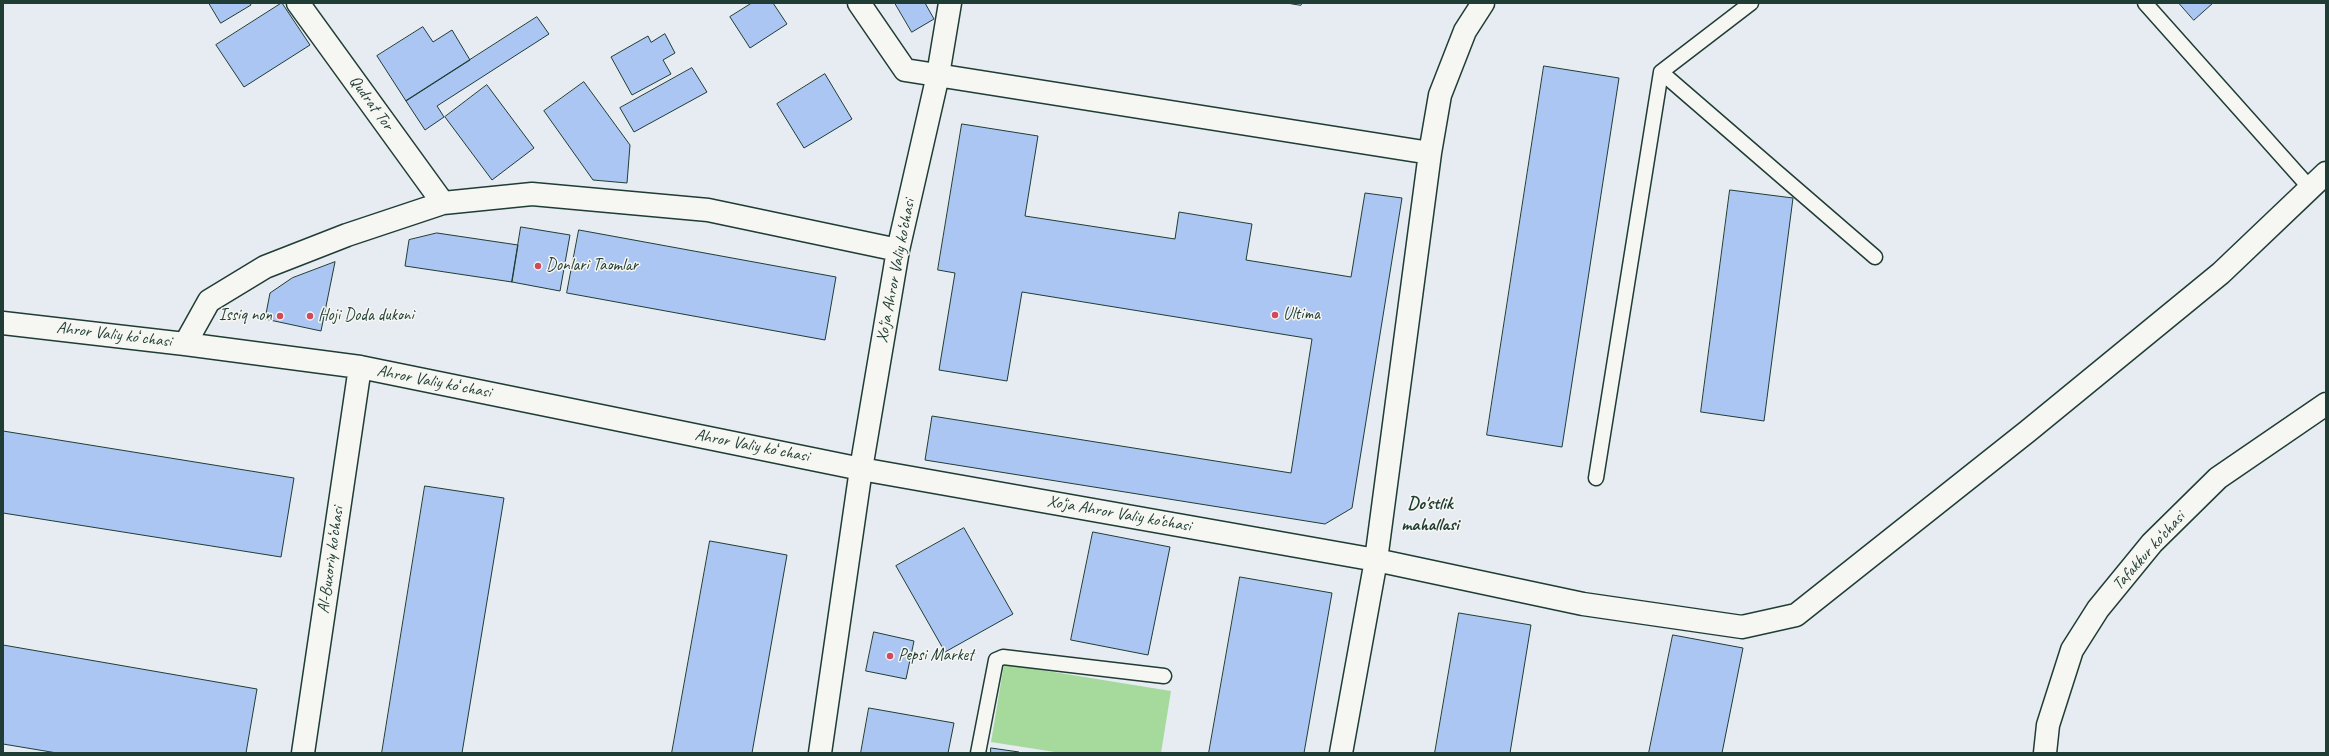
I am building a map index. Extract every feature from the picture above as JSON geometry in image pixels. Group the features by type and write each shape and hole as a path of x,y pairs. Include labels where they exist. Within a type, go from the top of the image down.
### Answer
{"street":[{"name":"Qudrat Tor","path":"298,3 443,203"},
{"path":"859,3 905,70 1430,153"},
{"name":"Xo‘ja Ahror Valiy ko‘chasi","path":"820,753 862,468 898,250 938,75 950,3"},
{"path":"1341,753 1376,560 1430,153 1440,95 1465,31 1483,3"},
{"name":"Xo‘ja Ahror Valiy ko‘chasi","path":"862,468 1376,560 1583,604 1742,627 1796,615 2034,426 2221,273 2326,173"},
{"path":"185,344 209,300 265,267 347,235 443,203 532,194 708,210 898,250"},
{"name":"Ahror Valiy koʻchasi","path":"3,323 185,344 360,367 862,468"},
{"name":"Al-Buxoriy ko‘chasi","path":"303,753 360,367"},
{"name":"Tafakkur ko‘chasi","path":"2045,753 2048,725 2072,650 2098,608 2152,543 2218,478 2326,404"}],"lane":[{"path":"1596,478 1661,72 1751,3"},
{"path":"2145,3 2310,188"},
{"path":"1661,72 1875,257"},
{"path":"978,753 996,660 1003,657 1164,676"}],"green space":[{"path":"1004,664 1171,691 1161,753 1061,753 991,742"}],"building":[{"path":"209,3 250,3 251,5 221,23"},
{"path":"282,3 310,45 244,87 216,45"},
{"path":"752,3 773,3 787,24 750,48 730,17"},
{"path":"895,3 925,3 934,19 912,32"},
{"path":"1287,3 1302,3 1301,5"},
{"path":"2179,3 2213,3 2194,20"},
{"path":"537,17 549,34 437,106 444,117 425,130 406,101"},
{"path":"423,27 433,42 452,30 470,60 406,101 377,56"},
{"path":"665,34 675,53 663,60 671,74 632,95 611,57 648,36 651,42"},
{"path":"1544,66 1619,78 1562,447 1487,435"},
{"path":"692,68 707,92 634,132 620,108"},
{"path":"825,74 852,119 804,148 777,104"},
{"path":"584,82 630,145 627,183 593,180 544,111"},
{"path":"487,85 534,148 492,180 445,117"},
{"name":"Ultima","path":"962,124 1038,136 1025,216 1175,239 1179,212 1252,224 1246,260 1351,277 1365,193 1402,198 1352,508 1325,524 925,460 932,416 1291,473 1312,339 1022,292 1007,381 939,370 955,273 938,270"},
{"path":"1730,190 1793,198 1764,421 1701,412"},
{"path":"521,227 570,235 560,291 512,282"},
{"path":"579,230 836,277 825,340 567,293"},
{"path":"437,233 518,245 512,282 405,266 409,240"},
{"path":"335,262 321,331 265,319 270,293 292,278"},
{"path":"3,431 294,478 281,557 3,513"},
{"path":"425,486 504,498 462,753 382,753"},
{"path":"964,528 1013,614 945,652 896,566"},
{"path":"1093,532 1170,547 1148,655 1071,640"},
{"path":"710,541 787,555 752,753 672,753"},
{"path":"1240,577 1332,593 1304,753 1209,753"},
{"path":"1459,613 1531,625 1510,753 1435,753"},
{"name":"Pepsi Market","path":"874,632 914,641 906,679 866,671"},
{"path":"1673,635 1743,648 1722,753 1649,753"},
{"path":"3,645 257,689 246,753 57,753 3,744"},
{"path":"869,708 954,723 948,753 861,753"},
{"path":"991,748 1019,752 991,753"}],"place":[{"name":"Donlari Taomlar","path":"538,266"},
{"name":"Ultima","path":"1275,315"},
{"name":"Issiq non","path":"280,316"},
{"name":"Hoji Doda dukoni","path":"310,316"},
{"name":"Pepsi Market","path":"890,656"}],"district":[{"name":"Do'stlik mahallasi","path":"1430,514"}]}
